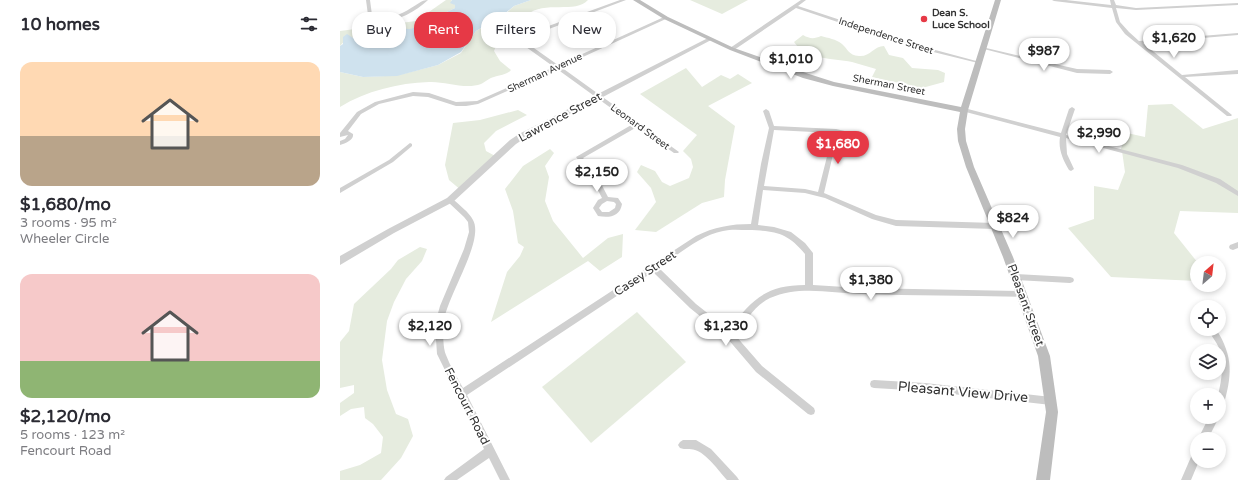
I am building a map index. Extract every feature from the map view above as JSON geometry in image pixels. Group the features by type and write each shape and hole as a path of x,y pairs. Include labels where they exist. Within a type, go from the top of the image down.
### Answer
{"main road":[{"name":"Sherman Street","path":"636,0 666,18 732,49 820,80 964,110"},
{"name":"Pleasant Street","path":"998,0 964,110 961,130 965,153 1016,277 1044,356 1052,412 1046,479"}],"street":[{"path":"368,0 370,15 373,20 403,16 426,0"},
{"name":"Leonard Street","path":"624,0 521,39 521,41 676,152"},
{"path":"732,49 804,0"},
{"path":"1054,0 1113,7 1151,9 1238,4"},
{"path":"1112,0 1120,26 1229,114"},
{"name":"Independence Street","path":"795,6 912,45 978,62"},
{"name":"Sherman Avenue","path":"342,134 353,119 365,109 400,96 422,94 456,104 466,104 490,98 666,18"},
{"path":"1139,42 1238,34"},
{"name":"Lawrence Street","path":"340,261 391,231 450,200 465,188 513,142 537,127 710,39"},
{"path":"1043,63 1050,42 1054,39"},
{"path":"982,48 1077,71 1110,72"},
{"path":"1182,76 1238,72"},
{"path":"1071,169 1064,158 1062,136 1072,109"},
{"path":"964,110 1180,166 1218,180 1238,194"},
{"path":"754,228 762,188 764,164 772,128 772,123 766,111"},
{"path":"606,199 593,174 579,157 637,124"},
{"path":"772,128 836,131 864,137"},
{"path":"821,194 836,131"},
{"path":"340,143 351,137 350,134 342,134"},
{"path":"340,191 391,161 410,145"},
{"path":"762,188 821,194 874,217 896,223 995,226"},
{"name":"Fencourt Road","path":"450,200 466,214 471,222 472,232 468,249 444,306 439,324 441,354 505,480"},
{"name":"Casey Street","path":"462,394 698,238 724,228 754,228 789,234 805,247 809,253 809,287"},
{"path":"654,268 693,306 730,335 759,369 811,411"},
{"path":"1016,277 1070,280"},
{"path":"730,335 752,308 766,296 780,291 809,287 858,291 1022,294"},
{"path":"1216,336 1225,352 1227,366 1224,388"},
{"name":"Pleasant View Drive","path":"874,384 924,387 973,394 1018,396 1051,401"},
{"path":"683,445 696,445 708,452 734,480"},
{"path":"449,480 490,451"},
{"path":"1186,480 1191,468"}],"shaded area":[{"path":"446,0 452,0 451,1 455,5 455,8 447,12 429,12"},
{"path":"531,0 588,0 583,4 576,6 542,8 532,12 507,12 514,6"},
{"path":"690,0 748,0 722,14"},
{"path":"414,21 414,29 406,29 406,22"},
{"path":"481,28 481,48 495,48 494,51 500,61 511,70 509,72 475,86 429,82 394,86 371,92 340,107 340,72 363,77 386,76 403,74 438,65 461,53 464,48 473,48 473,35 476,31"},
{"path":"352,29 352,38 349,36 340,46 340,31"},
{"path":"803,35 810,38 821,36 835,40 840,42 850,53 859,56 866,55 881,46 884,46 889,55 903,58 912,68 938,70 945,73 944,82 922,88 872,77 876,69 852,62 820,57 799,48 794,42"},
{"path":"686,68 702,87 721,75 730,79 738,74 752,83 708,106 735,126 725,180 724,197 702,203 656,232 635,230 656,202 651,188 637,172 641,165 655,171 662,182 670,186 689,178 693,167 691,159 683,151 697,135 640,94"},
{"path":"1172,104 1203,129 1238,118 1238,213 1180,211 1174,233 1192,256 1190,256 1190,281 1111,277 1068,228 1094,219 1094,186 1118,190 1125,172 1122,151 1120,151 1127,133 1145,137 1148,105"},
{"path":"518,110 527,115 496,131 484,143 486,151 497,157 462,191 449,180 445,165 453,123 480,120"},
{"path":"550,149 554,153 545,166 549,177 545,201 553,221 583,258 608,238 623,234 622,257 600,271 588,261 491,322 507,272 520,256 524,247 518,243 513,211 505,189 523,166"},
{"path":"420,247 427,249 422,261 406,279 394,302 387,321 382,360 387,390 396,414 408,419 413,436 401,458 381,480 340,480 340,471 360,465 381,453 383,437 373,424 365,418 364,407 351,409 340,416 340,403 354,393 354,385 340,388 340,342 349,331 354,304 391,269 398,260"},
{"path":"637,312 686,362 591,443 542,387"}],"water":[{"path":"452,0 531,0 514,6 507,12 481,12 481,28 473,35 473,12 447,12 455,8 455,5 450,3"},
{"path":"414,28 414,48 464,48 461,52 438,65 397,76 363,77 340,72 340,46 343,44 343,37 347,34 352,37 352,48 406,48 406,29"}],"place":[{"name":"Dean S. Luce School","path":"924,19"}]}
